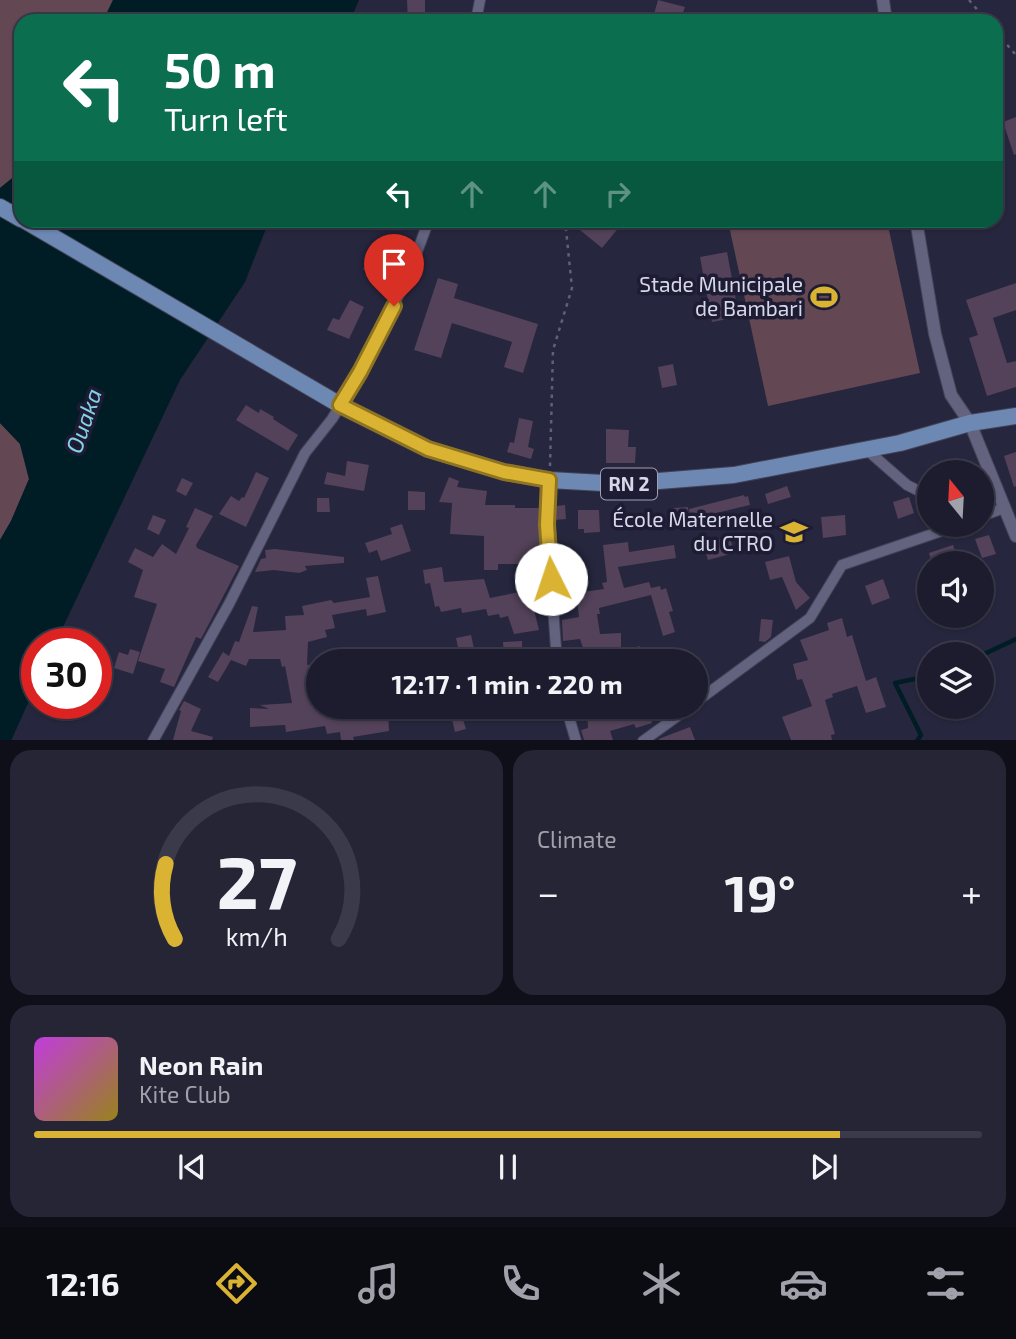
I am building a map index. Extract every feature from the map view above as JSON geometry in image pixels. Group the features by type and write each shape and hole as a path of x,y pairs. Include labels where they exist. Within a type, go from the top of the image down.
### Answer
{"main road":[{"name":"RN 2","path":"36,228 340,405 428,449 504,472 549,480 621,484 734,475 867,450 970,423 1016,416"}],"street":[{"path":"153,740 229,604 305,453 332,419 360,372 399,296 426,228"},
{"path":"917,228 935,334 951,395 970,423 1016,536"},
{"path":"867,450 907,485 917,490"},
{"path":"549,480 547,525 556,649"},
{"path":"994,512 1004,508"},
{"path":"708,693 810,618 842,565 924,537"},
{"path":"570,719 576,740"},
{"path":"643,740 673,719"}],"path":[{"path":"969,0 981,14"},
{"path":"1003,40 1016,55"},
{"path":"549,480 553,350 572,288 566,228"}],"shaded area":[{"path":"0,0 113,0 106,14 14,14 14,177 0,188"},
{"name":"Stade Municipale de Bambari","path":"730,228 889,228 920,373 768,406"},
{"path":"0,423 20,444 29,479 0,540"}],"water":[{"path":"113,0 359,0 353,14 106,14"},
{"name":"Ouaka","path":"14,177 14,228 266,228 245,282 180,380 63,628 21,628 21,719 11,740 0,740 0,540 29,479 20,444 0,423 0,188"}],"building":[{"path":"407,0 425,0 425,14 408,14"},
{"path":"658,0 685,7 682,14 654,14"},
{"path":"1016,117 1016,154 1014,155 1003,122"},
{"path":"582,228 618,228 602,248 580,230"},
{"path":"376,247 390,255 378,277 363,269"},
{"path":"727,252 739,317 712,322 700,257"},
{"path":"438,278 458,284 454,298 538,324 523,373 504,367 512,342 452,323 441,358 414,350"},
{"path":"1016,283 1016,310 993,318 1007,363 1016,361 1016,387 987,396 969,338 978,335 966,300"},
{"path":"350,300 364,307 349,339 327,330 333,318 339,320"},
{"path":"673,364 677,385 662,388 658,367"},
{"path":"246,405 259,413 260,409 274,417 273,419 298,435 288,451 236,420"},
{"path":"519,418 533,421 528,447 534,449 531,459 507,452 510,442 514,443"},
{"path":"606,429 629,430 628,447 636,447 635,463 606,463"},
{"path":"1016,452 1016,486 1014,487 1004,456"},
{"path":"347,461 369,465 364,491 324,484 327,472 345,476"},
{"path":"256,472 269,478 246,527 219,514 231,496 239,501 244,498"},
{"path":"449,477 459,481 457,487 487,491 485,505 540,508 542,571 537,571 541,585 526,589 519,564 498,564 498,570 484,570 484,536 450,534 452,503 439,502"},
{"path":"182,478 193,483 186,496 176,491"},
{"path":"787,486 791,497 768,504 765,494"},
{"path":"408,491 425,492 425,510 408,510"},
{"path":"748,496 750,505 691,519 689,509"},
{"path":"909,497 914,513 898,519 893,502"},
{"path":"317,498 329,498 330,512 317,512"},
{"path":"565,505 566,519 555,520 556,506"},
{"path":"688,507 689,520 674,522 673,508"},
{"path":"195,508 213,516 196,545 197,548 239,566 201,639 196,637 174,687 160,682 165,669 138,661 157,604 134,597 143,570 128,562 135,548 153,557 162,544 176,554"},
{"path":"578,510 599,510 600,532 584,533 584,529 578,529"},
{"path":"153,515 166,520 159,535 147,529"},
{"path":"845,515 846,535 823,538 821,517"},
{"path":"402,524 411,551 381,561 377,550 369,553 365,543 392,534 390,528"},
{"path":"730,537 734,553 708,560 703,543"},
{"path":"990,537 996,554 994,551 979,551 975,539"},
{"path":"628,542 629,552 674,545 676,558 618,567 624,588 649,582 651,588 666,588 673,611 669,612 675,632 663,636 651,595 599,608 600,614 597,614 600,634 621,633 621,649 584,649 580,639 563,641 562,620 579,617 576,593 604,589 602,583 607,582 603,545"},
{"path":"953,545 955,551 935,551"},
{"path":"265,550 344,557 344,563 305,566 307,570 299,573 274,570 255,572 261,559 266,558"},
{"path":"789,556 796,582 810,598 796,610 782,577 770,580 765,562"},
{"path":"442,567 444,582 484,579 490,598 529,590 539,630 514,634 508,616 488,616 486,609 462,613 461,608 441,612 439,606 435,607 430,583 425,584 423,570"},
{"path":"378,576 386,612 367,616 366,609 332,615 335,628 325,630 327,637 308,642 306,719 388,719 389,731 353,737 354,740 341,740 340,732 327,734 325,726 286,732 285,725 250,727 250,708 269,709 260,705 292,703 285,666 282,667 280,659 249,659 246,666 231,660 218,682 208,677 223,652 229,656 235,641 239,642 252,606 258,607 253,632 286,630 285,616 304,615 302,606 331,600 334,603 370,597 366,578"},
{"path":"883,579 890,598 872,605 865,586"},
{"path":"842,618 847,637 852,635 866,681 876,677 886,707 866,713 857,686 832,694 833,697 825,700 835,734 831,735 832,740 791,740 782,717 812,706 802,679 797,680 793,664 808,660 800,640 829,630 827,623"},
{"path":"761,619 773,620 771,637 765,642 759,641"},
{"path":"471,635 474,649 458,649 456,638"},
{"path":"522,641 522,649 504,649 503,642"},
{"path":"130,649 140,652 133,674 114,668 119,652 128,655"},
{"path":"184,701 201,709 191,731 213,737 212,740 173,740 181,711 179,710"},
{"path":"452,719 463,719 466,729 455,732"},
{"path":"588,719 651,719 652,723 636,728 634,724 610,731 613,740 584,740 581,730 588,728"},
{"path":"690,727 695,740 658,740 661,738"}],"waterway":[{"path":"994,649 1016,639"},
{"path":"917,678 895,683 921,735 918,740"}],"place":[{"name":"Stade Municipale de Bambari","path":"824,297"},
{"name":"École Maternelle du CTRO","path":"794,532"}],"route":[{"path":"394,306 340,405 428,449 504,472 549,480 547,525 551,579"}]}
